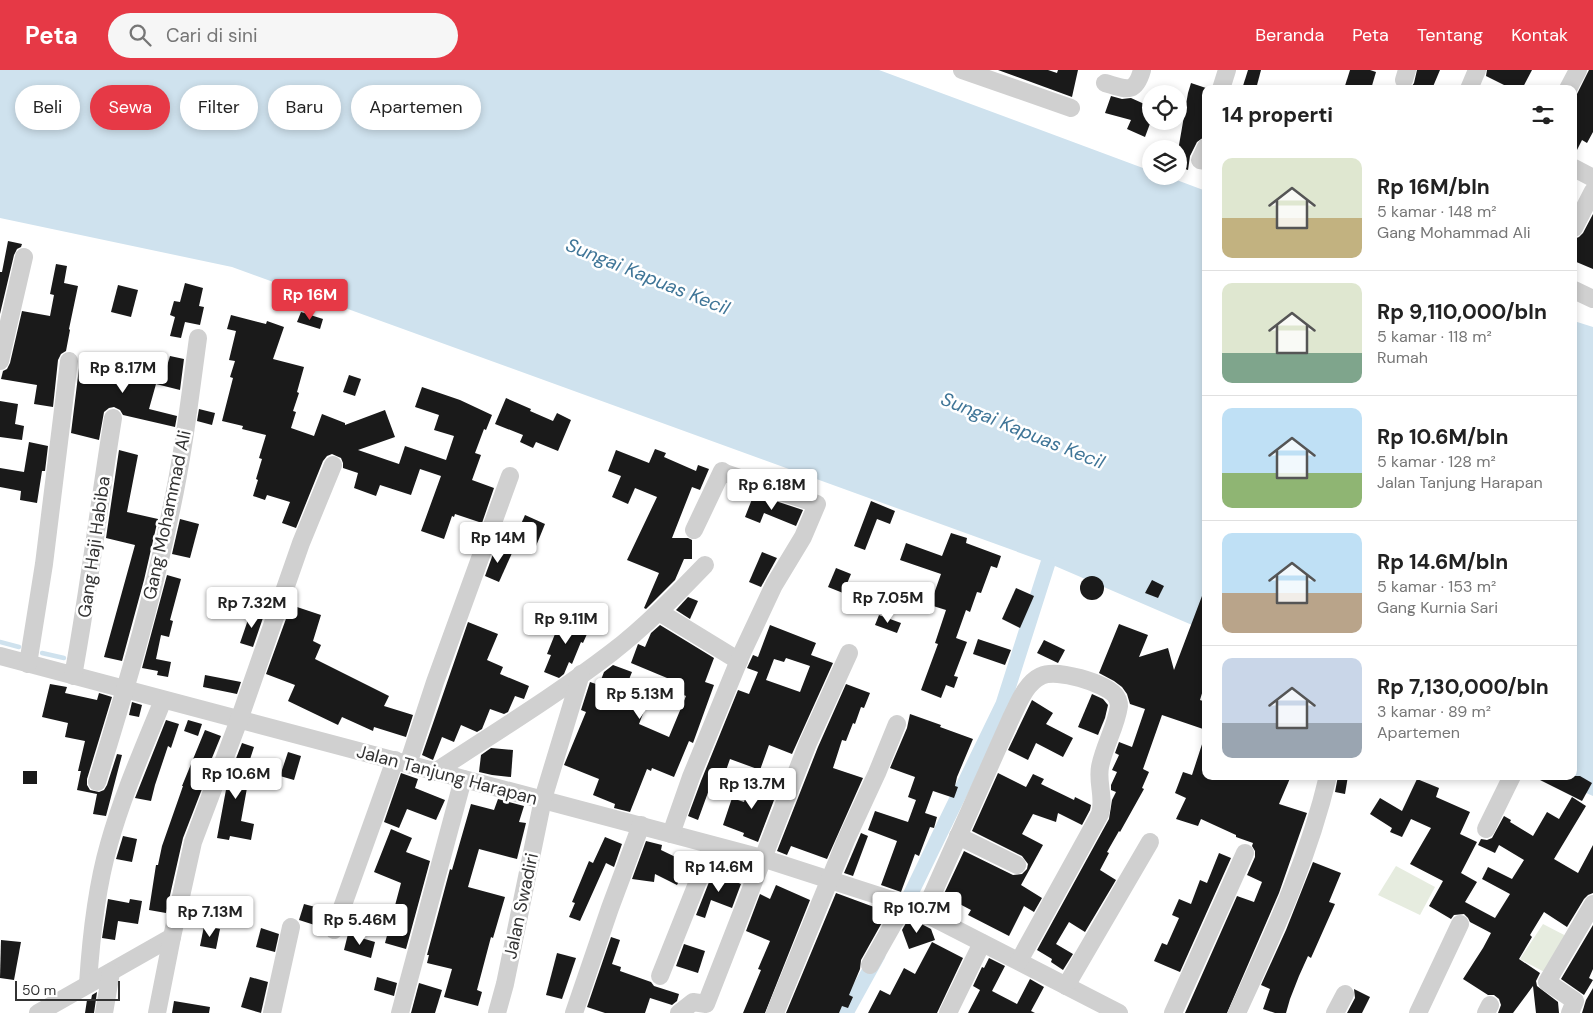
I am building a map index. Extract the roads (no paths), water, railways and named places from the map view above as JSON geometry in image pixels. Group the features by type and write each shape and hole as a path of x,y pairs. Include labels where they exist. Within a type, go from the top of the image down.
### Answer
{"street":[{"path":"1105,83 1131,89 1137,84 1142,70"},
{"path":"1222,85 1226,70"},
{"path":"1471,85 1477,70"},
{"path":"1570,85 1578,70"},
{"path":"968,71 1071,108"},
{"path":"1577,170 1593,178"},
{"path":"1577,222 1593,191"},
{"path":"0,361 24,257"},
{"path":"1577,291 1593,299"},
{"name":"Gang Mohammad Ali","path":"97,782 150,601 170,515 178,476 198,338"},
{"path":"28,664 44,564 69,361"},
{"name":"Gang Haji Habiba","path":"73,676 85,610 113,418"},
{"path":"157,1013 193,842 301,543 333,465"},
{"path":"671,834 690,777 739,661 774,585 803,537 817,504 722,472 694,530"},
{"path":"334,930 435,682 510,476"},
{"path":"435,772 611,653 658,612 705,565"},
{"path":"658,612 739,661"},
{"path":"679,1013 693,1002 706,1004 808,743 850,653"},
{"name":"Jalan Tanjung Harapan","path":"0,656 641,825 712,846 762,858 831,880 909,907 1119,1013"},
{"path":"870,965 958,836 1022,696 1032,682 1043,675 1055,672 1063,673 1089,682 1114,694 1118,699 1119,709 1100,767 1099,779 1102,804 1100,814 1019,961"},
{"name":"Jalan Swadiri","path":"497,1013 507,974 543,800 581,674"},
{"path":"88,984 90,949 98,892 109,842 163,700"},
{"path":"775,1013 897,724"},
{"path":"400,1013 464,779"},
{"path":"1237,1013 1297,878 1317,818 1327,780"},
{"path":"1486,829 1510,780"},
{"path":"574,1013 606,917 641,825"},
{"path":"958,836 1017,865"},
{"path":"1066,986 1150,842"},
{"path":"660,976 712,846"},
{"path":"1173,1013 1245,853"},
{"path":"1570,1013 1575,1001 1547,982 1593,904"},
{"path":"1418,1013 1460,924"},
{"path":"272,1013 291,927"},
{"path":"38,1013 172,937"},
{"path":"948,1013 982,943"},
{"path":"104,1013 111,972"},
{"path":"1335,1013 1345,994"}],"water":[{"name":"Sungai Kapuas Kecil","path":"0,70 879,70 1142,168 1142,185 1187,184 1202,190 1202,629 1048,563 232,267 0,218"},
{"path":"1577,322 1593,327 1593,796 1556,780 1577,780"}],"waterway":[{"path":"900,916 1003,704 1048,563"},
{"path":"0,642 19,647"},
{"path":"42,653 64,658"},
{"path":"846,1013 878,955"}]}
